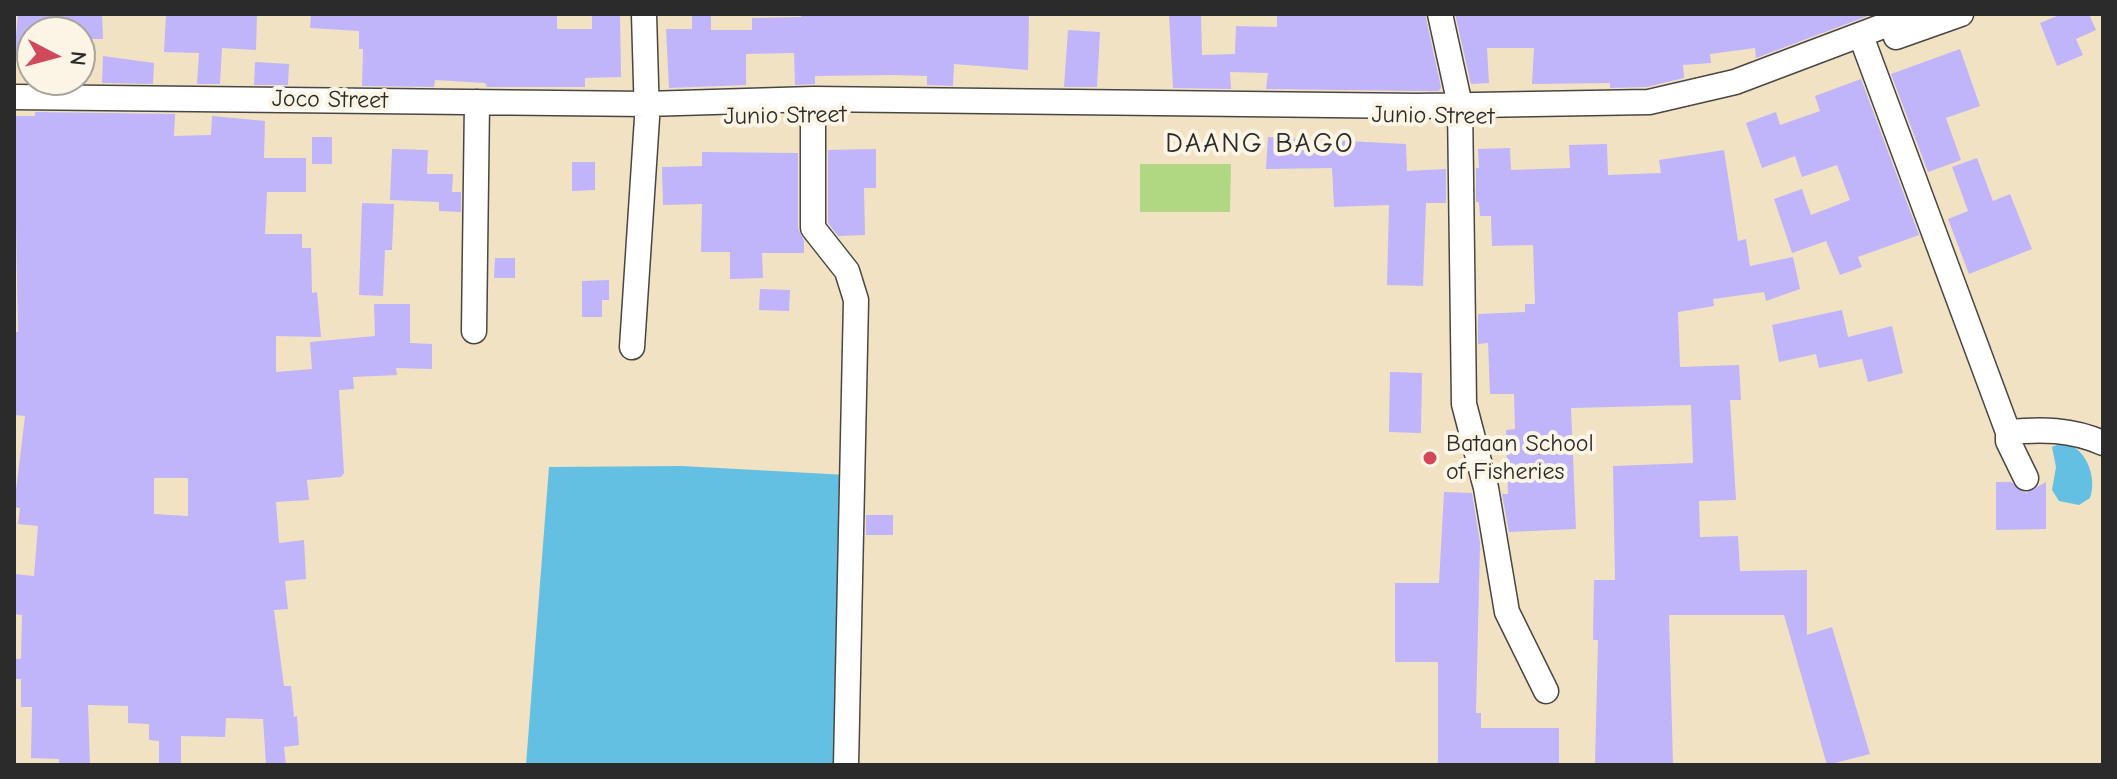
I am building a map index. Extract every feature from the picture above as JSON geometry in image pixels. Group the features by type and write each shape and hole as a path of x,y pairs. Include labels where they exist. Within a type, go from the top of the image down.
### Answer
{"street":[{"path":"632,347 647,111 644,14"},
{"path":"1440,14 1460,110 1464,404 1486,488 1507,612 1546,691"},
{"name":"Junio Street","path":"1863,42 1915,14"},
{"name":"Junio Street","path":"647,111 908,103 1460,110 1673,98 1961,14"},
{"path":"1863,42 2008,432 2008,441 2026,478"},
{"name":"Joco Street","path":"14,97 477,102 647,111"},
{"path":"474,331 477,102"},
{"path":"813,107 813,228 847,271 856,300 846,765"},
{"path":"2008,432 2045,429 2084,435 2103,443"}],"green space":[{"path":"1140,164 1231,164 1230,212 1140,212"}],"water":[{"path":"2061,443 2077,449 2091,472 2090,498 2079,505 2059,501 2052,490 2056,467 2052,447"},
{"path":"682,466 847,475 834,765 526,765 549,467"}],"building":[{"path":"102,14 103,39 96,39 96,16 18,16"},
{"path":"166,14 257,14 256,50 222,48 220,84 197,84 199,53 164,52"},
{"path":"311,14 557,14 557,29 592,29 592,14 620,14 621,77 585,78 585,87 487,87 485,83 435,80 434,87 362,86 363,49 359,49 359,31 310,28"},
{"path":"692,14 711,14 711,30 752,30 752,18 801,17 801,14 1029,14 1028,70 954,64 953,86 927,85 927,76 894,75 815,76 815,84 795,85 794,53 746,54 746,85 669,88 666,29 692,29"},
{"path":"1169,14 1201,14 1202,55 1235,54 1236,26 1277,27 1277,14 1425,14 1441,87 1439,91 1266,89 1268,73 1230,72 1231,89 1173,88"},
{"path":"1455,14 1873,14 1756,58 1755,48 1710,54 1711,63 1683,65 1684,78 1647,87 1610,88 1610,83 1532,84 1534,48 1487,48 1489,83 1471,84"},
{"path":"2062,14 2089,14 2096,30 2076,39 2083,55 2057,66 2040,23"},
{"path":"1068,30 1100,32 1097,87 1064,87"},
{"path":"1960,49 1980,106 1946,118 1961,160 1928,172 1891,74"},
{"path":"103,56 154,63 153,84 102,83"},
{"path":"255,62 289,64 288,85 254,85"},
{"path":"1861,79 1919,235 1858,257 1862,267 1840,275 1826,241 1792,253 1774,199 1802,189 1811,215 1850,200 1837,165 1802,177 1795,156 1762,168 1746,123 1776,112 1780,125 1820,111 1815,96"},
{"path":"35,112 175,114 174,136 211,135 212,116 265,121 264,158 306,158 306,192 267,192 265,234 302,234 302,248 311,248 312,293 317,292 321,337 276,336 276,372 312,369 310,342 375,336 374,304 410,304 410,343 432,344 432,369 396,368 397,375 353,377 354,389 339,390 344,473 341,477 307,480 309,500 276,502 279,543 304,540 306,579 285,581 288,609 274,610 284,686 291,686 294,717 297,716 299,745 284,747 286,765 266,765 263,719 226,718 225,737 181,736 181,765 159,765 159,741 149,740 149,724 128,723 128,706 88,705 90,765 59,765 59,759 31,758 32,707 21,707 21,679 14,679 15,659 21,659 22,615 14,614 14,574 34,576 38,526 18,524 20,508 14,507 25,416 14,415 14,332 18,332 14,116 35,116","holes":["154,478 188,478 188,516 154,514"]},
{"path":"312,137 332,137 332,164 312,164"},
{"path":"1268,137 1406,144 1407,171 1446,169 1446,203 1426,203 1423,286 1387,285 1389,205 1334,207 1332,168 1266,169"},
{"path":"1607,144 1608,175 1661,173 1659,160 1724,150 1738,241 1746,239 1750,266 1793,257 1800,289 1766,301 1764,292 1713,299 1714,306 1678,312 1680,367 1739,365 1741,400 1730,400 1736,500 1699,501 1700,537 1738,536 1740,571 1807,570 1807,635 1832,627 1870,754 1827,765 1784,615 1669,615 1673,765 1595,763 1598,640 1593,640 1594,580 1615,580 1613,466 1693,463 1691,405 1571,408 1576,529 1509,532 1502,494 1508,494 1506,430 1515,429 1514,394 1490,394 1488,343 1478,344 1478,314 1525,312 1525,304 1535,304 1533,245 1492,246 1491,216 1480,216 1479,202 1476,202 1476,168 1479,168 1478,149 1510,148 1511,170 1570,168 1569,145"},
{"path":"392,149 428,150 427,174 453,174 452,192 461,192 461,212 439,211 439,202 390,200"},
{"path":"876,149 876,188 864,188 865,235 838,236 828,223 828,150"},
{"path":"702,152 798,153 798,228 804,241 804,253 762,253 763,278 730,279 730,252 701,252 702,204 663,205 662,167 702,166"},
{"path":"1977,158 1993,201 2010,194 2032,249 1969,274 1948,219 1968,211 1952,167"},
{"path":"572,162 595,162 595,190 572,191"},
{"path":"362,203 394,204 392,250 385,250 383,296 359,295"},
{"path":"495,258 515,258 515,278 494,278"},
{"path":"609,280 609,300 602,300 602,317 582,317 582,281"},
{"path":"760,289 790,290 789,311 759,310"},
{"path":"1842,310 1848,337 1892,326 1903,373 1868,382 1862,359 1819,368 1816,354 1779,362 1772,325"},
{"path":"1390,372 1422,373 1421,433 1389,432"},
{"path":"1996,482 2011,482 2026,493 2046,482 2046,529 1996,530"},
{"path":"1444,492 1472,493 1480,543 1476,713 1481,713 1481,728 1559,728 1559,765 1438,765 1438,662 1395,662 1395,583 1439,583"},
{"path":"866,515 893,515 893,535 866,535"}],"place":[{"name":"Bataan School of Fisheries","path":"1430,458"}],"district":[{"name":"DAANG BAGO","path":"1260,144"}]}
